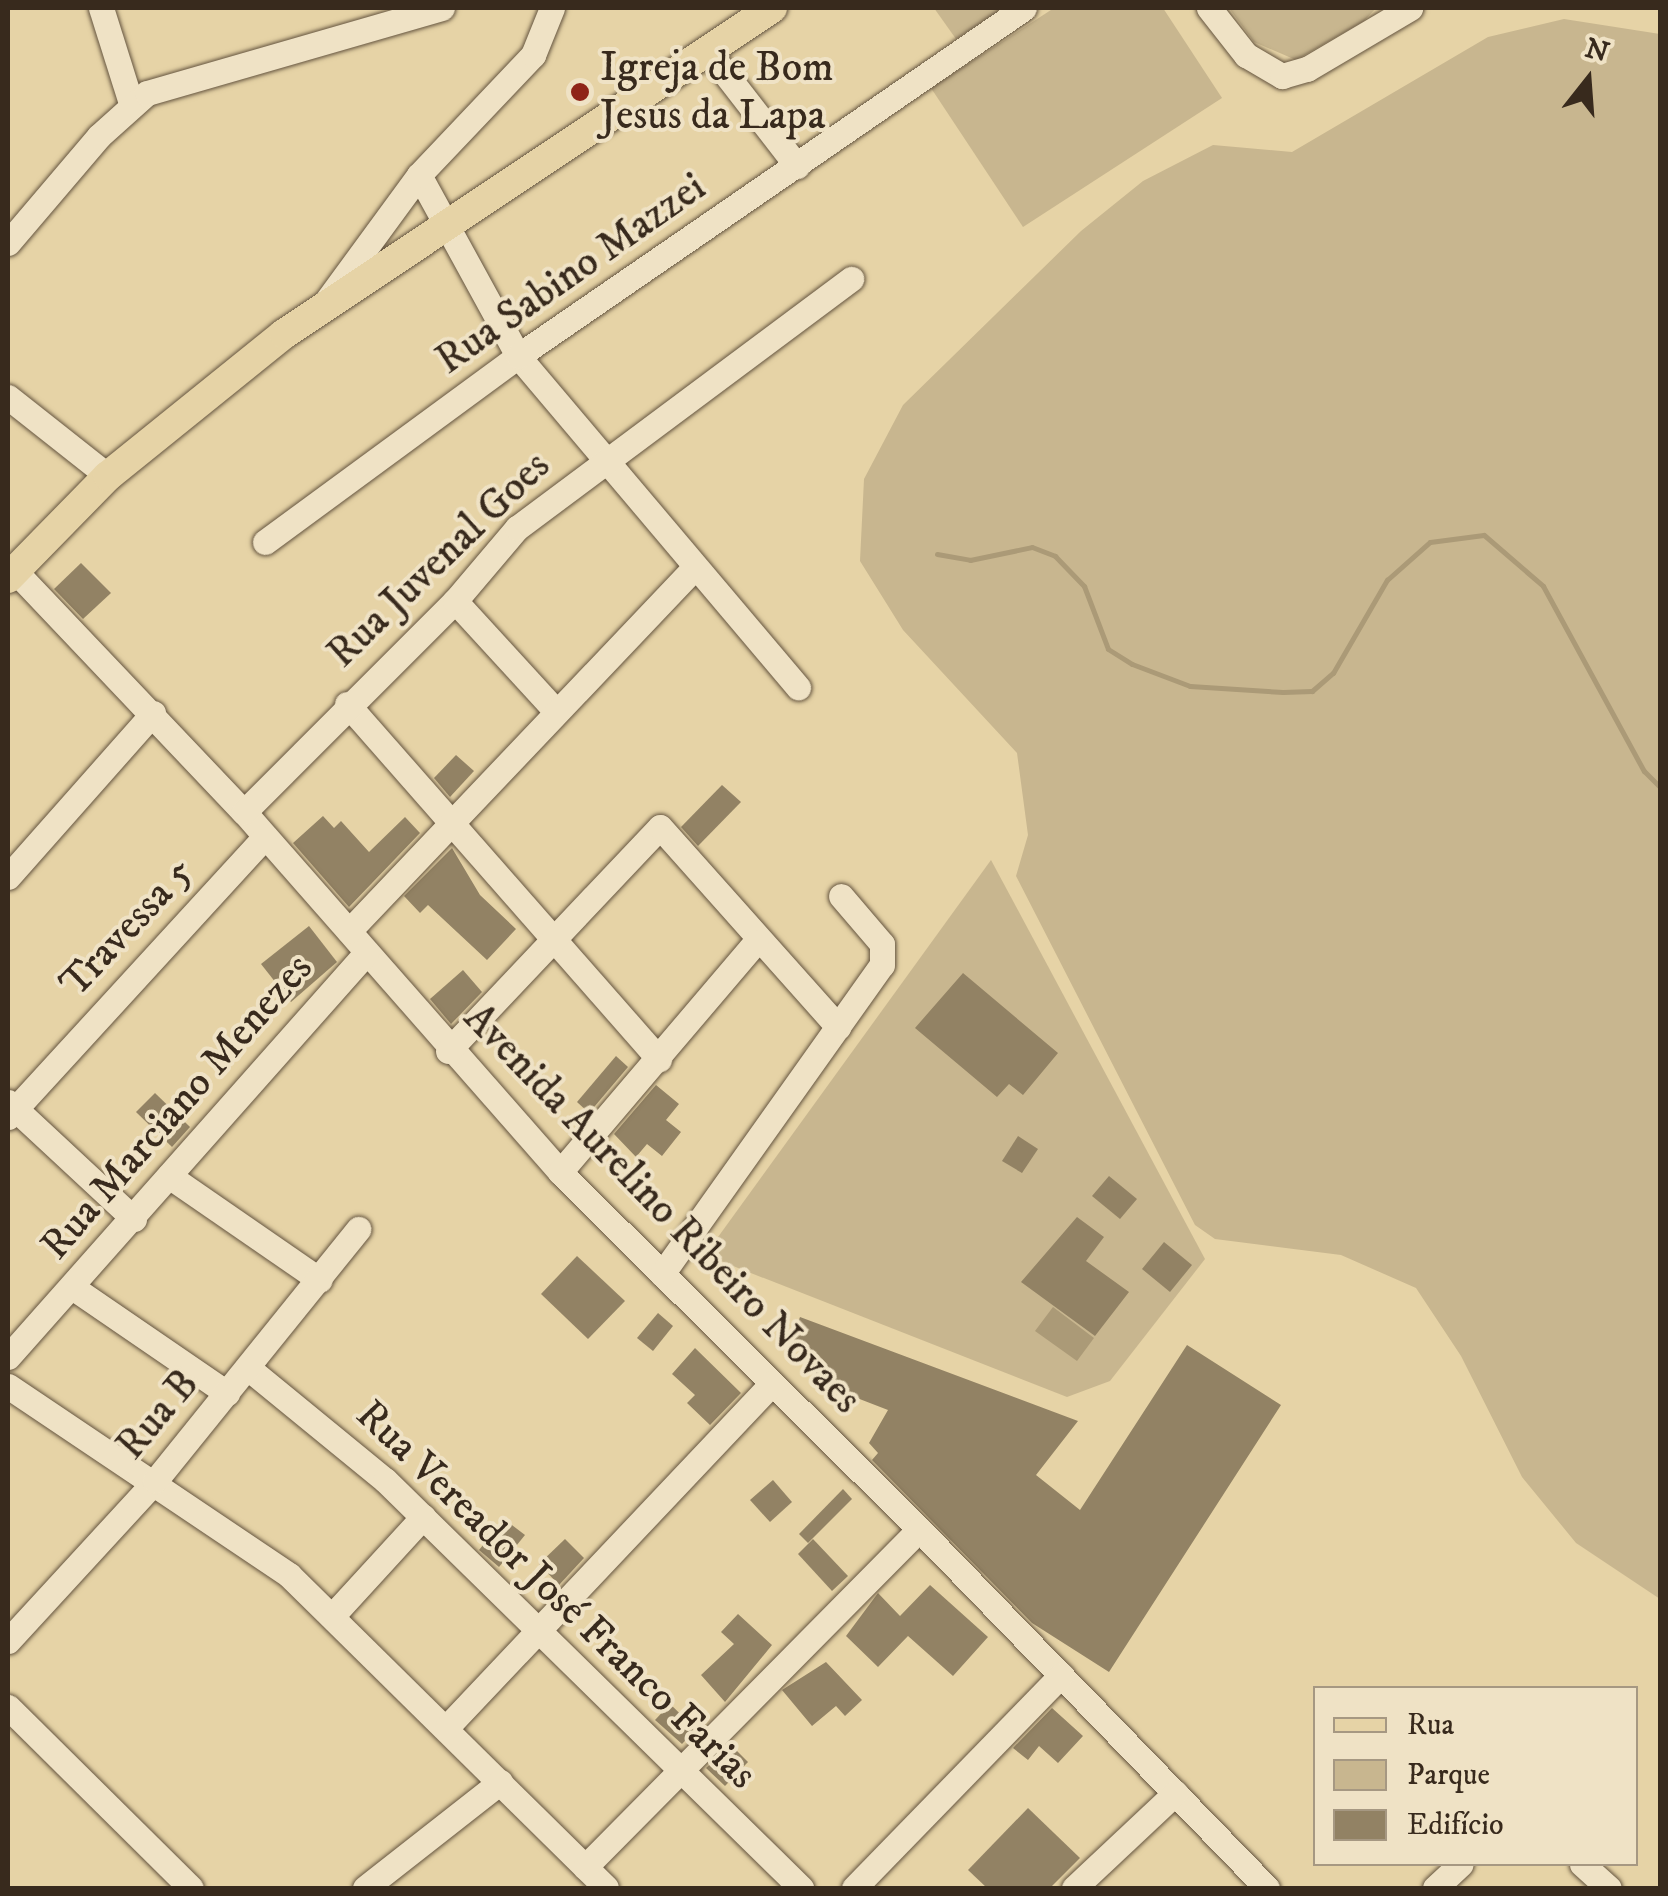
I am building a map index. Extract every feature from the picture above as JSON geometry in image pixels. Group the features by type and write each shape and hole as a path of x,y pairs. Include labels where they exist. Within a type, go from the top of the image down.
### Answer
{"main road":[{"path":"11,575 108,476 326,302 772,8"}],"street":[{"path":"101,8 131,103"},
{"path":"8,243 131,103 174,84 442,8"},
{"path":"326,302 419,175 533,55 552,8"},
{"name":"Rua Sabino Mazzei","path":"265,542 518,356 1024,8"},
{"path":"1209,8 1246,56 1282,76 1307,69 1410,8"},
{"path":"707,50 797,166"},
{"path":"419,175 444,227 518,356 798,687"},
{"name":"Rua Juvenal Goes","path":"244,812 347,704 455,600 518,528 852,280"},
{"path":"8,397 108,476"},
{"path":"349,932 554,709 695,566"},
{"name":"Avenida Aurelino Ribeiro Novaes","path":"11,575 154,713 448,1050 560,1172 919,1530 1267,1888"},
{"path":"455,600 554,709"},
{"path":"347,704 448,823 555,935 659,1058"},
{"path":"8,877 154,713"},
{"path":"448,1050 661,827 756,942 838,1027"},
{"name":"Travessa 5","path":"10,1109 265,838"},
{"path":"662,1274 876,975 885,950 841,896"},
{"path":"560,1172 756,942"},
{"name":"Rua Marciano Menezes","path":"8,1357 134,1219 366,952"},
{"path":"10,1109 134,1219"},
{"path":"169,1176 320,1280"},
{"name":"Rua B","path":"8,1641 155,1481 358,1229"},
{"path":"72,1287 227,1393"},
{"name":"Rua Vereador José Franco Farias","path":"248,1368 424,1518 801,1888"},
{"path":"447,1727 772,1383"},
{"path":"8,1386 155,1481 289,1575 334,1614 606,1888"},
{"path":"334,1614 424,1518"},
{"path":"585,1867 919,1530"},
{"path":"854,1888 1061,1675"},
{"path":"8,1707 191,1888"},
{"path":"364,1888 500,1782"},
{"path":"1074,1888 1175,1793"},
{"path":"1584,1866 1609,1888"}],"green space":[{"path":"934,8 1004,8 956,39"},
{"path":"1054,8 1163,8 1222,98 1023,227 931,88"},
{"path":"1229,8 1376,8 1364,21 1296,60 1254,42"},
{"path":"1564,19 1660,34 1660,1599 1576,1543 1522,1477 1461,1356 1416,1288 1341,1255 1215,1239 1195,1225 1016,876 1028,835 1017,753 903,630 860,561 864,479 903,405 1081,231 1143,181 1213,145 1292,152 1488,37"},
{"path":"991,860 1205,1259 1110,1381 1067,1397 705,1255"}],"shaded area":[{"path":"1053,1307 1094,1338 1077,1361 1035,1331"}],"building":[{"path":"81,563 111,593 83,619 54,589"},
{"path":"456,755 474,771 450,797 434,778"},
{"path":"722,785 741,802 698,846 681,827"},
{"path":"323,816 334,828 341,821 369,852 405,817 420,833 349,907 293,843"},
{"path":"452,848 480,895 516,929 487,960 428,905 420,913 404,896"},
{"path":"309,926 337,962 291,1002 261,964"},
{"path":"463,970 482,992 451,1024 430,999"},
{"path":"963,973 1058,1053 1023,1095 1009,1084 997,1097 915,1028"},
{"path":"616,1056 628,1067 589,1113 577,1102"},
{"path":"656,1085 679,1104 666,1120 681,1132 662,1156 647,1144 636,1157 614,1134"},
{"path":"155,1093 190,1127 172,1147 136,1112"},
{"path":"1018,1136 1038,1149 1022,1173 1002,1161"},
{"path":"1109,1176 1137,1199 1120,1219 1092,1196"},
{"path":"1077,1217 1104,1237 1086,1261 1129,1292 1095,1336 1021,1282"},
{"path":"1164,1242 1192,1265 1170,1292 1142,1269"},
{"path":"577,1256 625,1301 588,1339 541,1294"},
{"path":"658,1313 673,1326 653,1351 637,1338"},
{"path":"800,1317 1078,1421 1036,1475 1080,1510 1187,1345 1281,1405 1109,1672 1032,1623 872,1460 878,1453 869,1443 888,1410 813,1381 821,1358 789,1346"},
{"path":"695,1348 741,1393 710,1425 687,1403 695,1395 672,1374"},
{"path":"773,1480 792,1502 770,1522 750,1500"},
{"path":"843,1489 852,1499 808,1543 799,1534"},
{"path":"504,1519 525,1535 499,1567 479,1550"},
{"path":"565,1539 584,1558 559,1585 539,1564"},
{"path":"813,1539 848,1576 832,1591 798,1554"},
{"path":"930,1585 988,1637 953,1676 908,1636 878,1667 846,1636 878,1593 900,1616"},
{"path":"738,1614 772,1645 725,1702 701,1675 734,1644 721,1632"},
{"path":"826,1662 862,1700 845,1716 836,1706 812,1726 782,1690"},
{"path":"670,1704 696,1729 682,1744 655,1720"},
{"path":"1052,1708 1083,1736 1058,1763 1039,1746 1028,1760 1013,1748"},
{"path":"731,1745 748,1762 725,1786 706,1768"},
{"path":"1028,1808 1080,1858 1050,1888 987,1888 968,1870"}],"waterway":[{"path":"937,554 970,560 1032,547 1055,556 1084,586 1108,649 1132,664 1190,686 1312,691 1333,673 1387,580 1430,542 1484,535 1543,586 1644,771 1660,787"}],"place":[{"name":"Igreja de Bom Jesus da Lapa","path":"580,92"}]}
